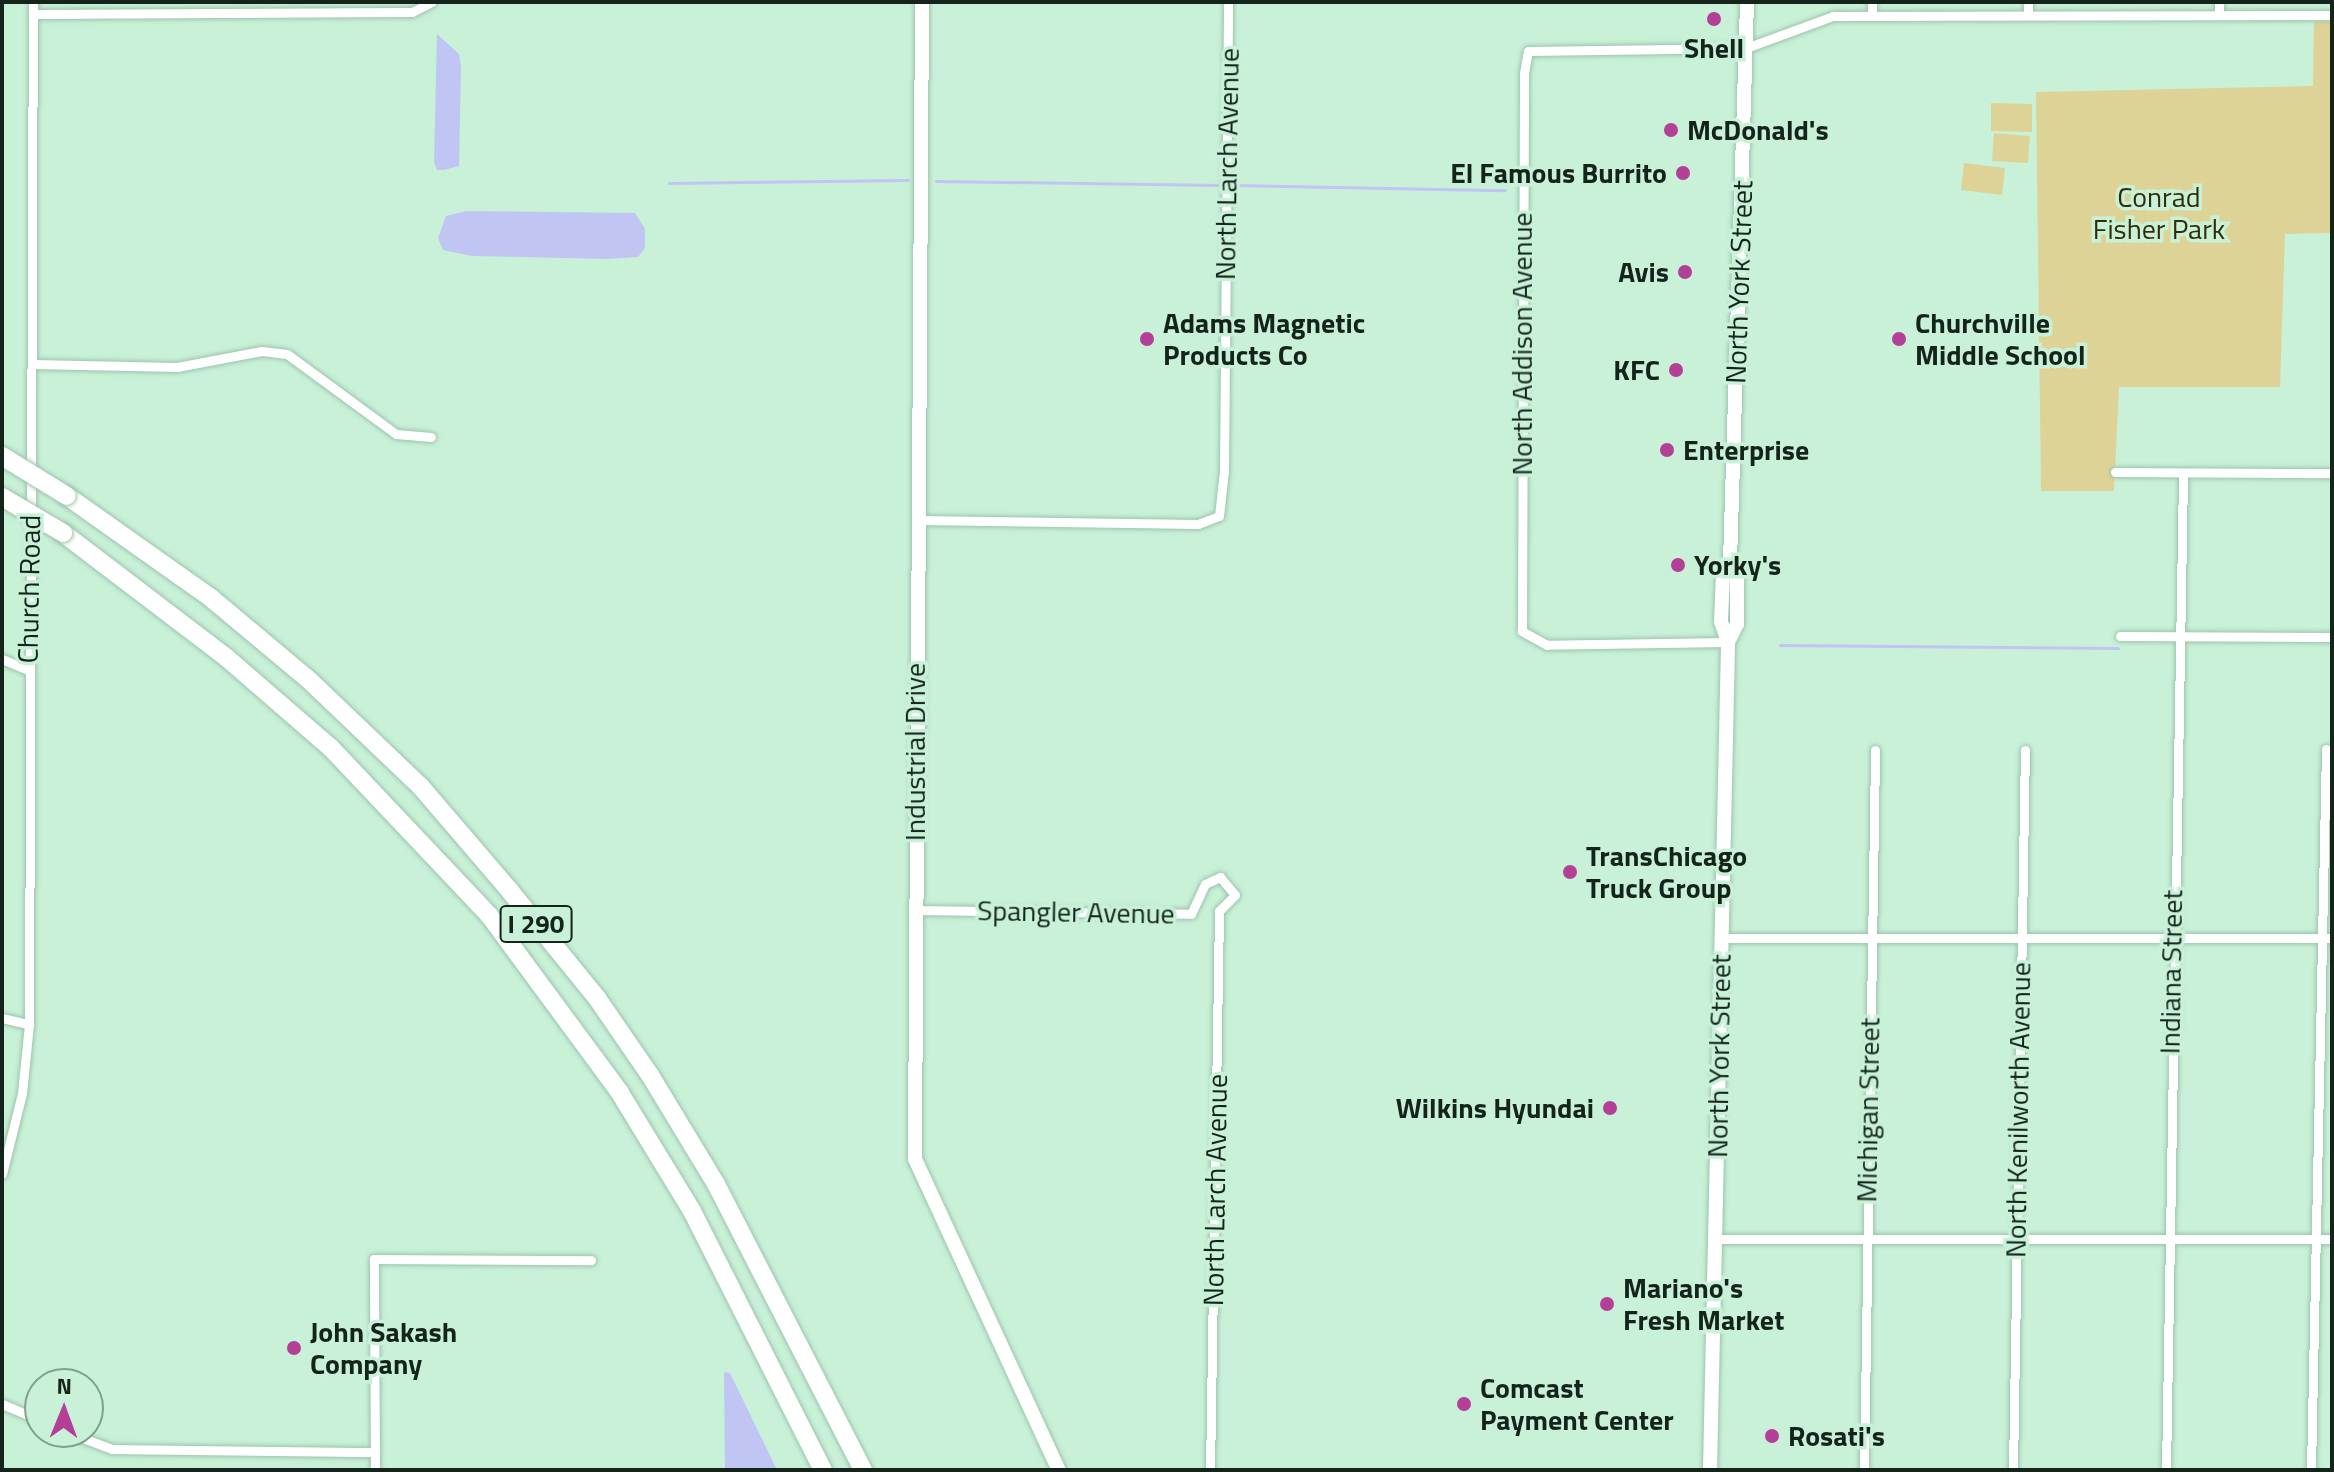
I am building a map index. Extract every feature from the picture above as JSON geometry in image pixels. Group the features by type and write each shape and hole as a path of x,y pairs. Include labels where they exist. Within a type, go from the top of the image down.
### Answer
{"highway":[{"name":"I 290","path":"2,456 67,496 211,598 308,679 421,787 510,891 597,998 650,1075 716,1184 863,1470"},
{"name":"I 290","path":"2,497 63,533 214,648 331,748 397,812 489,915 620,1093 692,1211 823,1470"}],"street":[{"name":"Church Road","path":"2,1174 22,1093 29,1024 33,2"},
{"path":"33,14 412,12 432,2"},
{"name":"Industrial Drive","path":"922,2 914,910 915,1159 1059,1470"},
{"name":"North Larch Avenue","path":"918,520 1198,524 1219,516 1224,483 1228,2"},
{"name":"North York Street","path":"1710,1470 1728,642 1721,622 1723,574 1730,562 1747,2"},
{"path":"1872,2 1872,16"},
{"path":"2028,2 2028,15"},
{"path":"2219,2 2219,15"},
{"path":"1746,48 1810,22 1872,16 2332,15"},
{"name":"North Addison Avenue","path":"1728,642 1547,645 1525,636 1520,618 1524,73 1528,51 1746,48"},
{"path":"32,364 177,367 262,351 287,354 396,434 431,437"},
{"path":"2115,472 2332,473"},
{"name":"Indiana Street","path":"2166,1470 2171,939 2183,474"},
{"path":"2120,636 2332,637"},
{"path":"2,659 28,670"},
{"path":"2311,1470 2314,1239 2327,938 2326,749"},
{"name":"Michigan Street","path":"1864,1470 1865,1239 1875,750"},
{"name":"North Kenilworth Avenue","path":"2013,1470 2014,1240 2025,750"},
{"name":"Spangler Avenue","path":"914,910 1191,914 1205,884 1220,877 1235,895 1219,911"},
{"name":"North Larch Avenue","path":"1210,1470 1219,911"},
{"path":"1722,938 2327,938"},
{"path":"2,1018 29,1024"},
{"path":"1715,1239 2332,1239"},
{"path":"375,1470 374,1259 591,1260"},
{"path":"2,1404 24,1413"},
{"path":"104,1446 112,1449 375,1452"}],"green space":[{"name":"Conrad Fisher Park","path":"2332,21 2332,233 2285,234 2280,387 2119,387 2114,491 2041,491 2036,92 2313,86 2314,22"},
{"path":"1991,103 2032,104 2032,132 1991,131"},
{"path":"1994,133 2030,136 2028,163 1992,161"},
{"path":"1964,163 2005,168 2002,195 1961,190"}],"water":[{"path":"437,34 459,54 461,67 459,166 444,170 437,170 434,162"},
{"path":"466,211 635,213 645,229 645,248 638,257 608,259 472,256 443,250 438,238 446,216"},
{"path":"724,1372 730,1373 777,1470 725,1470"}],"waterway":[{"path":"669,183 908,180"},
{"path":"936,181 1218,185"},
{"path":"1234,185 1505,190"},
{"path":"1780,645 2118,648"}],"place":[{"name":"Shell","path":"1714,19"},
{"name":"McDonald's","path":"1671,130"},
{"name":"El Famous Burrito","path":"1683,173"},
{"name":"Avis","path":"1685,272"},
{"name":"Adams Magnetic Products Co","path":"1147,339"},
{"name":"Churchville Middle School","path":"1899,339"},
{"name":"KFC","path":"1676,370"},
{"name":"Enterprise","path":"1667,450"},
{"name":"Yorky's","path":"1678,565"},
{"name":"TransChicago Truck Group","path":"1570,872"},
{"name":"Wilkins Hyundai","path":"1610,1108"},
{"name":"Mariano's Fresh Market","path":"1607,1304"},
{"name":"John Sakash Company","path":"294,1348"},
{"name":"Comcast Payment Center","path":"1464,1404"},
{"name":"Rosati's","path":"1772,1436"}]}
